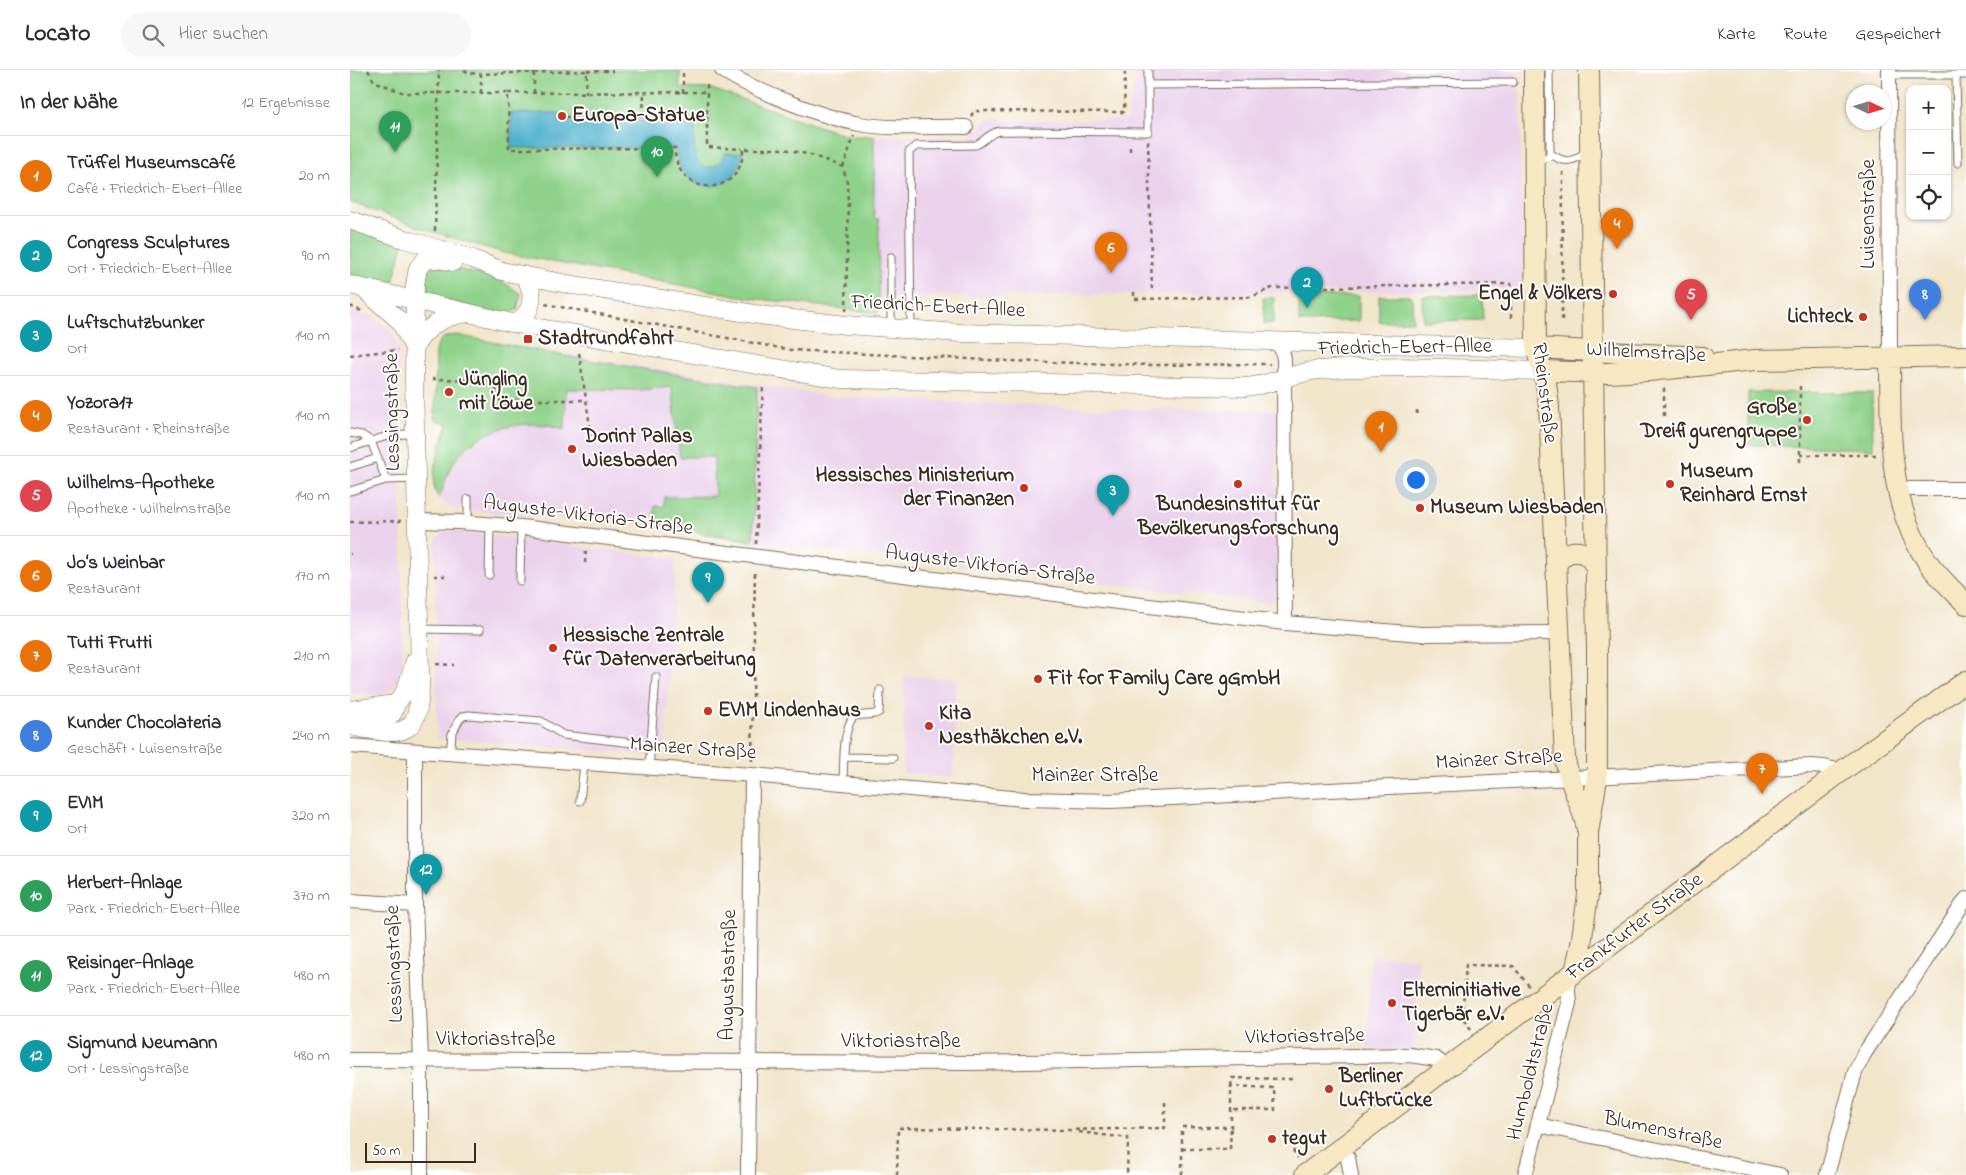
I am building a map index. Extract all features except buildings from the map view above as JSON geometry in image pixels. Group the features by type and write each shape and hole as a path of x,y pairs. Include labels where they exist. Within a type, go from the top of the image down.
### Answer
{"main road":[{"name":"Rheinstraße","path":"1534,70 1542,158 1536,348 1546,383 1549,406 1565,759 1569,779 1582,810 1588,833"},
{"name":"Rheinstraße","path":"1588,895 1588,833 1597,778 1598,652 1595,566 1589,70"},
{"name":"Wilhelmstraße","path":"1536,348 1755,360"},
{"name":"Wilhelmstraße","path":"1542,371 1593,373 1648,371 1755,360 1966,356"},
{"path":"1890,357 1892,456 1897,488 1909,528 1927,561 1966,604"},
{"path":"1556,566 1566,554 1576,551 1590,557 1595,566"},
{"name":"Frankfurter Straße","path":"1303,1168 1342,1147 1842,771 1966,681"},
{"path":"1588,895 1596,939 1601,952"},
{"path":"1571,975 1582,939 1588,895"}],"street":[{"path":"722,70 733,78 792,103 858,124 966,127"},
{"name":"Luisenstraße","path":"1889,73 1890,357"},
{"name":"Friedrich-Ebert-Allee","path":"350,220 404,239 473,259 502,271 767,316 846,325 961,333 1536,348"},
{"name":"Lessingstraße","path":"350,725 389,732 403,730 410,726 417,716 420,700 418,637 410,521 417,479 416,433 408,349 418,268 425,260 438,259 502,271"},
{"path":"516,324 526,315 531,301 532,290 523,275"},
{"path":"357,287 400,321 408,349"},
{"name":"Friedrich-Ebert-Allee","path":"357,287 466,314 516,324 840,379 1245,387 1258,386 1284,371 1384,368 1542,371"},
{"name":"Friedrich-Ebert-Allee","path":"408,349 435,324 452,316 466,314"},
{"path":"1276,341 1283,353 1284,371 1285,623"},
{"path":"1897,488 1966,489"},
{"name":"Auguste-Viktoria-Straße","path":"410,521 468,522 521,527 1285,623 1422,634 1558,632"},
{"name":"Lessingstraße","path":"396,704 406,690 412,675 418,637"},
{"path":"350,710 396,704 393,713 383,720 350,725"},
{"name":"Mainzer Straße","path":"350,746 752,775 1025,800 1111,801 1810,766 1842,771"},
{"name":"Lessingstraße","path":"415,752 416,905 421,1060 421,1175"},
{"name":"Augustastraße","path":"748,1175 752,775"},
{"path":"1828,1175 1855,1072 1864,1054 1966,900"},
{"path":"350,901 416,905"},
{"name":"Humboldtstraße","path":"1525,1175 1569,1004 1571,975"},
{"name":"Viktoriastraße","path":"350,1060 970,1063 1410,1055 1436,1059 1448,1068"},
{"name":"Blumenstraße","path":"1538,1125 1780,1175"},
{"path":"1342,1147 1348,1158 1350,1175"}],"lane":[{"path":"912,329 910,149 916,146 976,145 983,142 994,132 1000,131 1148,132 1148,70"},
{"path":"1549,70 1542,158 1563,161 1574,160 1590,148"},
{"path":"1889,73 1966,75"},
{"path":"1956,75 1958,163"},
{"path":"1147,85 1513,82"},
{"path":"891,257 891,328"},
{"path":"350,433 362,435 371,441 386,480"},
{"path":"350,448 394,434 416,433"},
{"path":"350,467 378,458"},
{"path":"350,491 386,480 417,479"},
{"path":"468,499 468,522"},
{"path":"489,575 490,524"},
{"path":"520,580 521,527"},
{"path":"418,637 480,630"},
{"path":"649,768 656,677"},
{"path":"843,783 849,721 854,716 879,712 880,690"},
{"path":"450,753 454,727 463,716 469,715 541,721 563,735 650,745"},
{"path":"845,757 893,758"},
{"path":"580,801 584,764"}],"path":[{"path":"368,70 374,81 404,93 706,92"},
{"path":"435,235 440,94 439,70"},
{"path":"464,70 469,73 482,74 613,71"},
{"path":"683,70 683,92"},
{"path":"974,111 1124,112 1125,70"},
{"path":"586,93 587,72"},
{"path":"534,73 534,93"},
{"path":"481,94 482,74"},
{"path":"707,85 706,147 784,149 811,154 843,167"},
{"path":"508,93 509,149 675,148 678,167 686,178 697,184 710,187 725,183 737,173 743,159 743,149"},
{"path":"644,93 644,115"},
{"path":"565,116 706,114"},
{"path":"846,310 848,202 843,167 855,134"},
{"path":"1148,151 1152,292"},
{"path":"1562,320 1563,161"},
{"path":"1134,292 1134,299 1251,297 1272,288 1511,284 1511,320"},
{"path":"531,301 791,350 1008,361 1284,371"},
{"path":"350,355 408,349"},
{"path":"579,352 593,446"},
{"path":"432,379 497,380 496,400 586,400"},
{"path":"752,775 756,558 764,385"},
{"path":"1800,386 1800,466"},
{"path":"1664,388 1664,416"},
{"path":"1800,455 1877,455"},
{"path":"350,522 410,521"},
{"path":"585,563 586,549"},
{"path":"432,576 445,576"},
{"path":"440,664 454,665"},
{"path":"1473,1032 1462,1017 1466,965 1513,966 1531,989"},
{"path":"1182,1149 1230,1149 1232,1078 1292,1079"},
{"path":"1231,1086 1274,1088 1275,1110 1231,1110"},
{"path":"897,1175 898,1128 1068,1130 1165,1128 1165,1101"},
{"path":"1182,1175 1182,1128 1230,1127"},
{"path":"1068,1130 1128,1138 1127,1175"},
{"path":"1293,1150 1303,1168"}],"shaded area":[{"path":"1138,70 1514,70 1518,76 1520,95 1523,290 878,297 879,219 874,218 874,136 969,137 988,120 1126,120"},
{"path":"350,310 374,318 389,329 393,334 399,353 403,660 398,681 392,688 381,694 370,695 350,693"},
{"path":"571,355 834,397 1132,409 1276,410 1278,592 1276,598 1269,603 753,541 655,526 451,508 439,498 454,463 462,452 492,432 531,423 565,429 566,389"},
{"name":"Hessische Zentrale für Datenverarbeitung","path":"456,531 676,559 664,756 437,738 435,544 438,537 446,532"},
{"name":"Kita Nesthäkchen e.V.","path":"904,676 957,678 953,778 903,773"},
{"name":"Elterninitiative Tigerbär e.V.","path":"1371,956 1418,958 1414,1050 1367,1048"}],"green space":[{"path":"350,70 680,70 680,88 712,89 833,131 853,136 874,136 874,218 879,219 878,313 751,298 504,253 427,230 350,202"},
{"path":"350,226 403,245 391,290 350,280"},
{"path":"439,264 500,280 521,294 517,310 493,313 431,297 424,290 424,275 428,268"},
{"path":"1482,295 1483,320 1423,321 1422,296"},
{"path":"1359,296 1359,321 1299,322 1299,297"},
{"path":"1379,296 1412,296 1413,321 1379,322"},
{"path":"1263,298 1274,298 1274,323 1264,324"},
{"path":"456,335 587,360 757,387 753,541 655,526 655,506 664,507 664,497 715,496 714,457 680,457 672,387 639,390 566,389 565,429 535,424 520,425 489,433 476,440 454,462 439,498 435,491 434,473 448,424 435,420 436,349 443,338"},
{"path":"1748,392 1872,393 1873,449 1748,445"}],"water":[{"path":"511,113 560,113 560,122 695,120 695,152 700,165 709,167 717,164 723,158 724,153 742,153 738,168 731,178 720,184 708,186 697,183 686,176 679,164 676,148 511,148"}],"place":[{"name":"Europa-Statue","path":"562,116"},
{"name":"Reisinger-Anlage","path":"395,152"},
{"name":"Herbert-Anlage","path":"657,177"},
{"name":"Yozora17","path":"1617,249"},
{"name":"Jo‘s Weinbar","path":"1111,273"},
{"name":"Engel & Völkers","path":"1613,294"},
{"name":"Congress Sculptures","path":"1307,308"},
{"name":"Lichteck","path":"1863,317"},
{"name":"Wilhelms-Apotheke","path":"1691,320"},
{"name":"Kunder Chocolateria","path":"1925,320"},
{"name":"Stadtrundfahrt","path":"528,339"},
{"name":"Jüngling mit Löwe","path":"449,392"},
{"name":"Große Dreifigurengruppe","path":"1807,420"},
{"name":"Dorint Pallas Wiesbaden","path":"572,449"},
{"name":"Trüffel Museumscafé","path":"1381,452"},
{"name":"Bundesinstitut für Bevölkerungsforschung","path":"1238,484"},
{"name":"Museum Reinhard Ernst","path":"1670,484"},
{"name":"Hessisches Ministerium der Finanzen","path":"1024,488"},
{"name":"Museum Wiesbaden","path":"1420,508"},
{"name":"Luftschutzbunker","path":"1113,516"},
{"name":"EVIM","path":"708,603"},
{"name":"Hessische Zentrale für Datenverarbeitung","path":"553,648"},
{"name":"Fit for Family Care gGmbH","path":"1038,679"},
{"name":"EVIM Lindenhaus","path":"708,711"},
{"name":"Kita Nesthäkchen e.V.","path":"929,726"},
{"name":"Tutti Frutti","path":"1762,794"},
{"name":"Sigmund Neumann","path":"426,895"},
{"name":"Elterninitiative Tigerbär e.V.","path":"1392,1003"},
{"name":"Berliner Luftbrücke","path":"1329,1089"},
{"name":"tegut","path":"1272,1139"}]}
